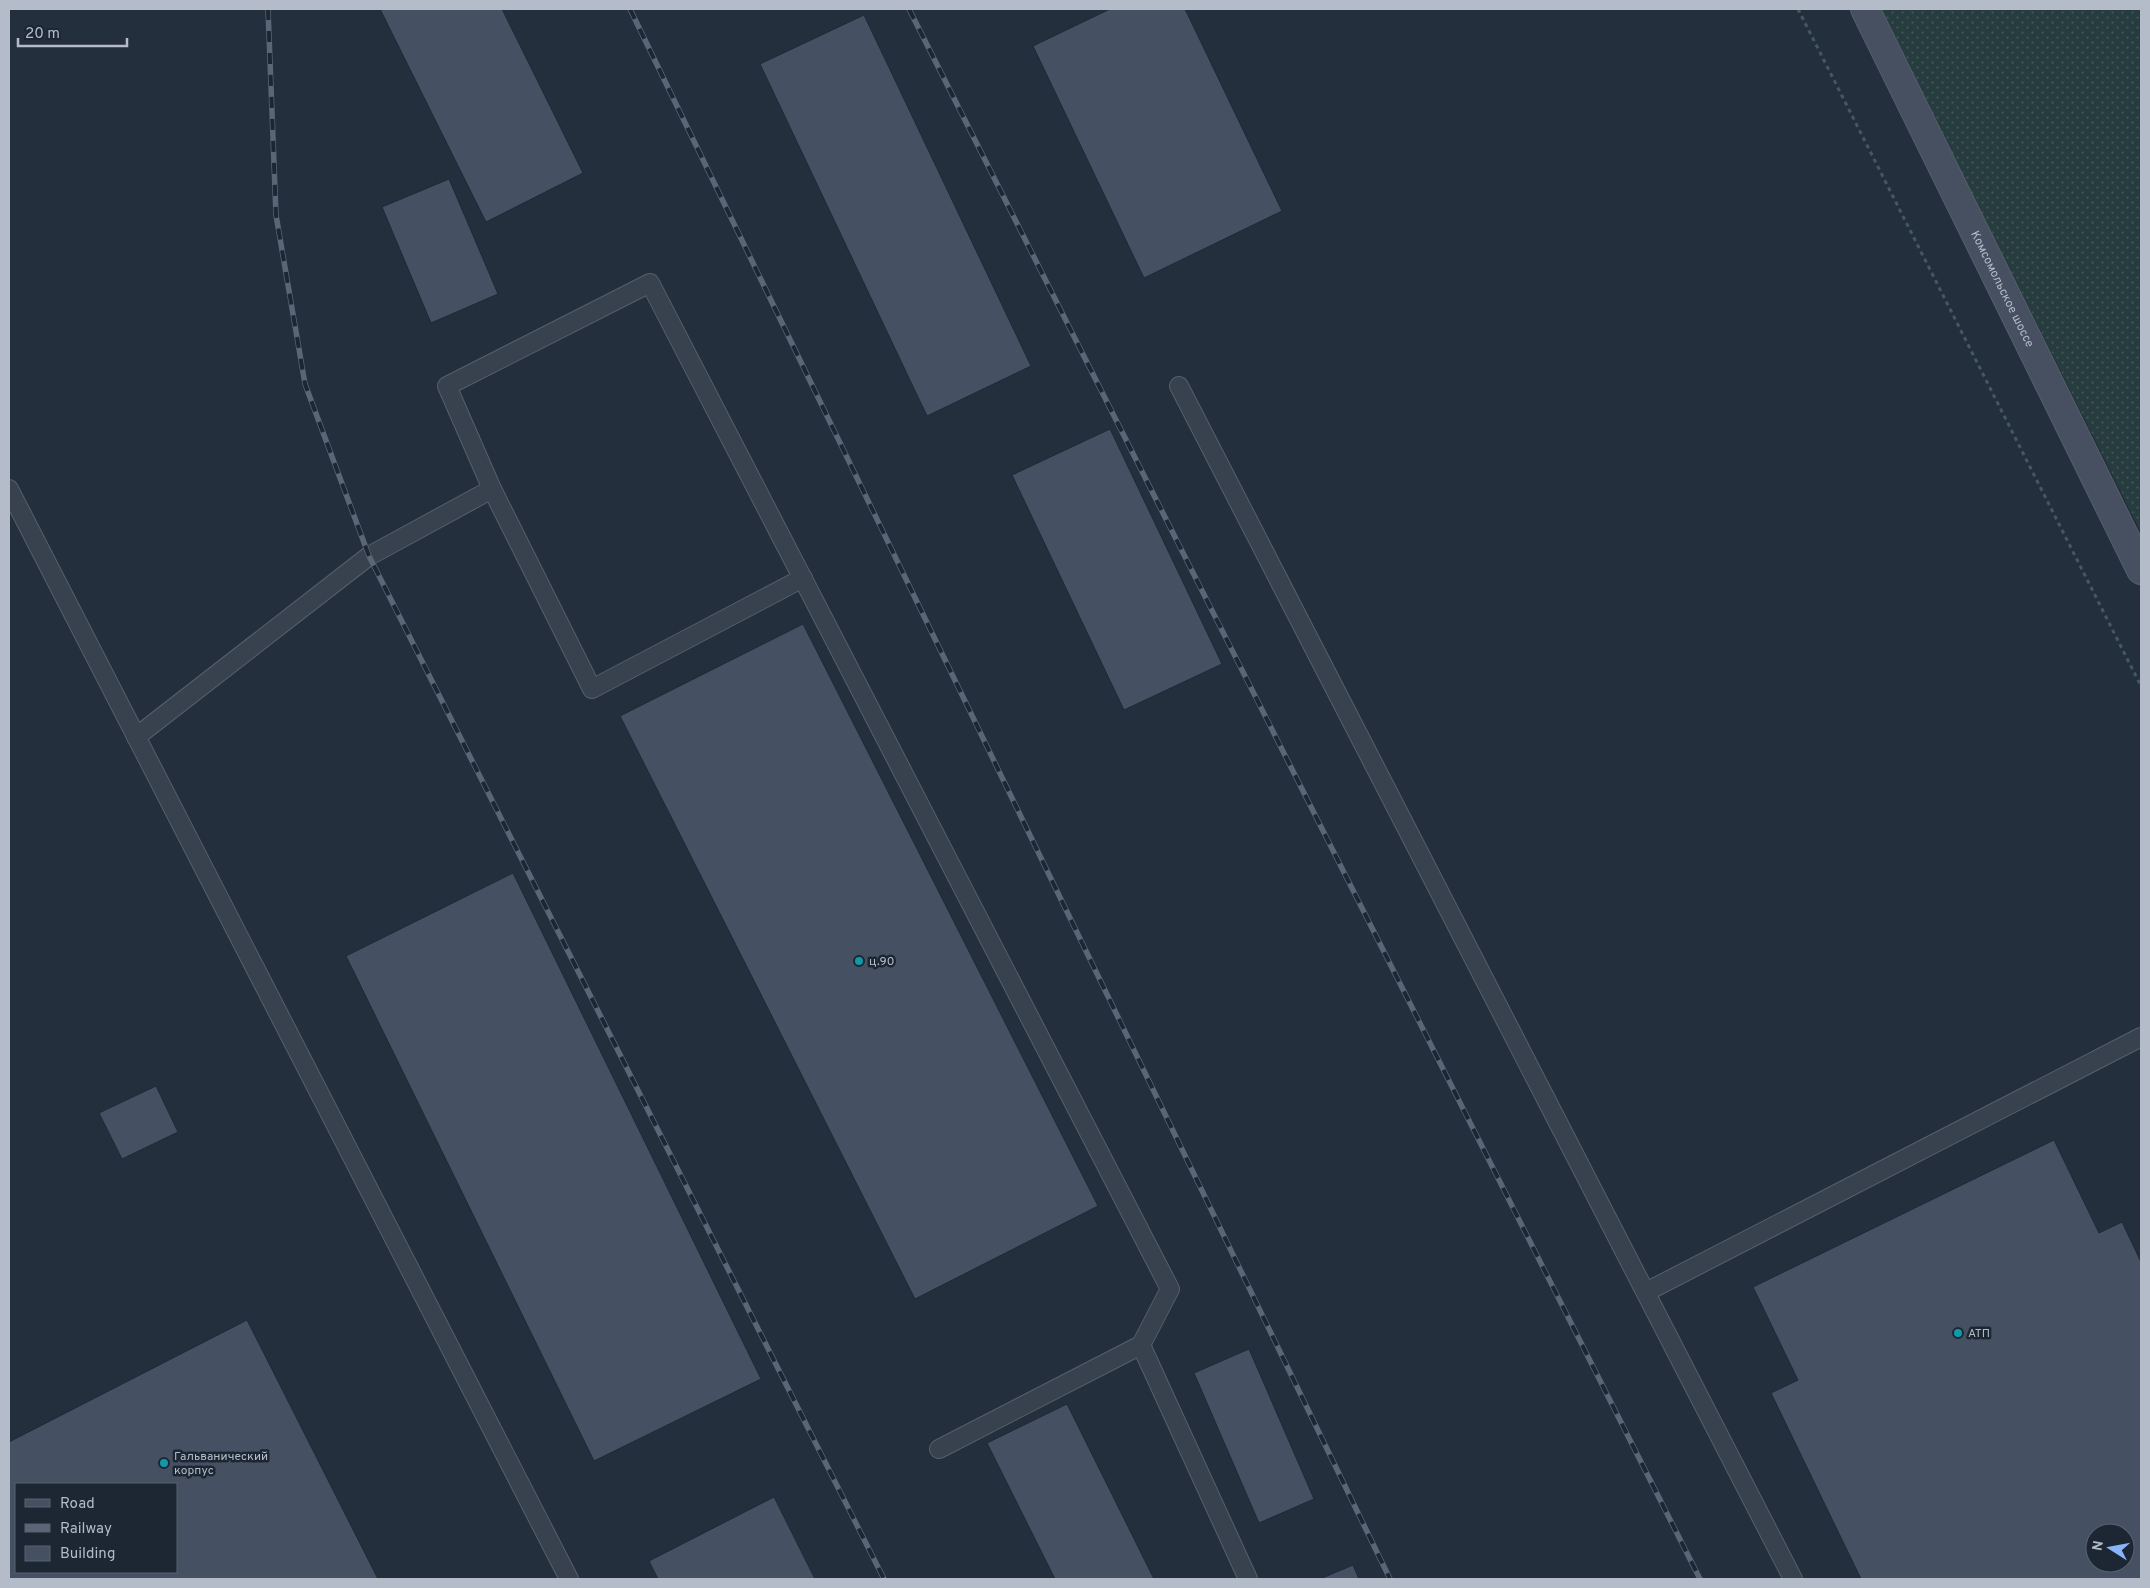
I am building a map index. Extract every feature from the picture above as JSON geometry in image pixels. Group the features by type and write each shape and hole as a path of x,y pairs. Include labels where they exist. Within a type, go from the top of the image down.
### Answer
{"main road":[{"name":"Комсомольское шоссе","path":"1865,9 2141,570"}],"lane":[{"path":"803,578 592,689 492,488 447,386 650,283 803,578 1170,1289 1141,1345 939,1449"},
{"path":"1180,386 1793,1579"},
{"path":"136,737 369,556 492,488"},
{"path":"9,489 570,1579"},
{"path":"1646,1292 2141,1037"},
{"path":"1141,1345 1248,1579"}],"path":[{"path":"1798,9 2141,686"}],"green space":[{"path":"1880,9 2141,9 2141,532"}],"building":[{"path":"380,9 502,9 583,173 486,222"},
{"path":"1110,9 1185,9 1282,211 1144,278 1033,46"},
{"path":"864,15 1031,366 927,416 760,64"},
{"path":"449,179 498,294 431,323 382,207"},
{"path":"1110,429 1222,664 1124,710 1012,475"},
{"name":"ц.90","path":"803,624 1098,1206 915,1299 620,716"},
{"path":"513,873 761,1379 594,1461 346,956"},
{"path":"156,1086 178,1132 122,1159 99,1113"},
{"name":"АТП","path":"2054,1140 2099,1233 2122,1222 2141,1262 2141,1579 1861,1579 1771,1393 1798,1380 1753,1287"},
{"name":"Гальванический корпус","path":"247,1320 378,1579 9,1579 9,1442"},
{"path":"1249,1349 1314,1499 1259,1523 1194,1373"},
{"path":"1067,1404 1154,1579 1055,1579 987,1443"},
{"path":"774,1497 815,1579 658,1579 649,1561"},
{"path":"1353,1565 1359,1579 1320,1579"}],"railway":[{"path":"268,9 276,215 305,384 369,556 884,1579"},
{"path":"630,9 1390,1579"},
{"path":"909,9 1700,1579"}],"place":[{"name":"ц.90","path":"859,961"},
{"name":"АТП","path":"1958,1333"},
{"name":"Гальванический корпус","path":"164,1463"}]}
